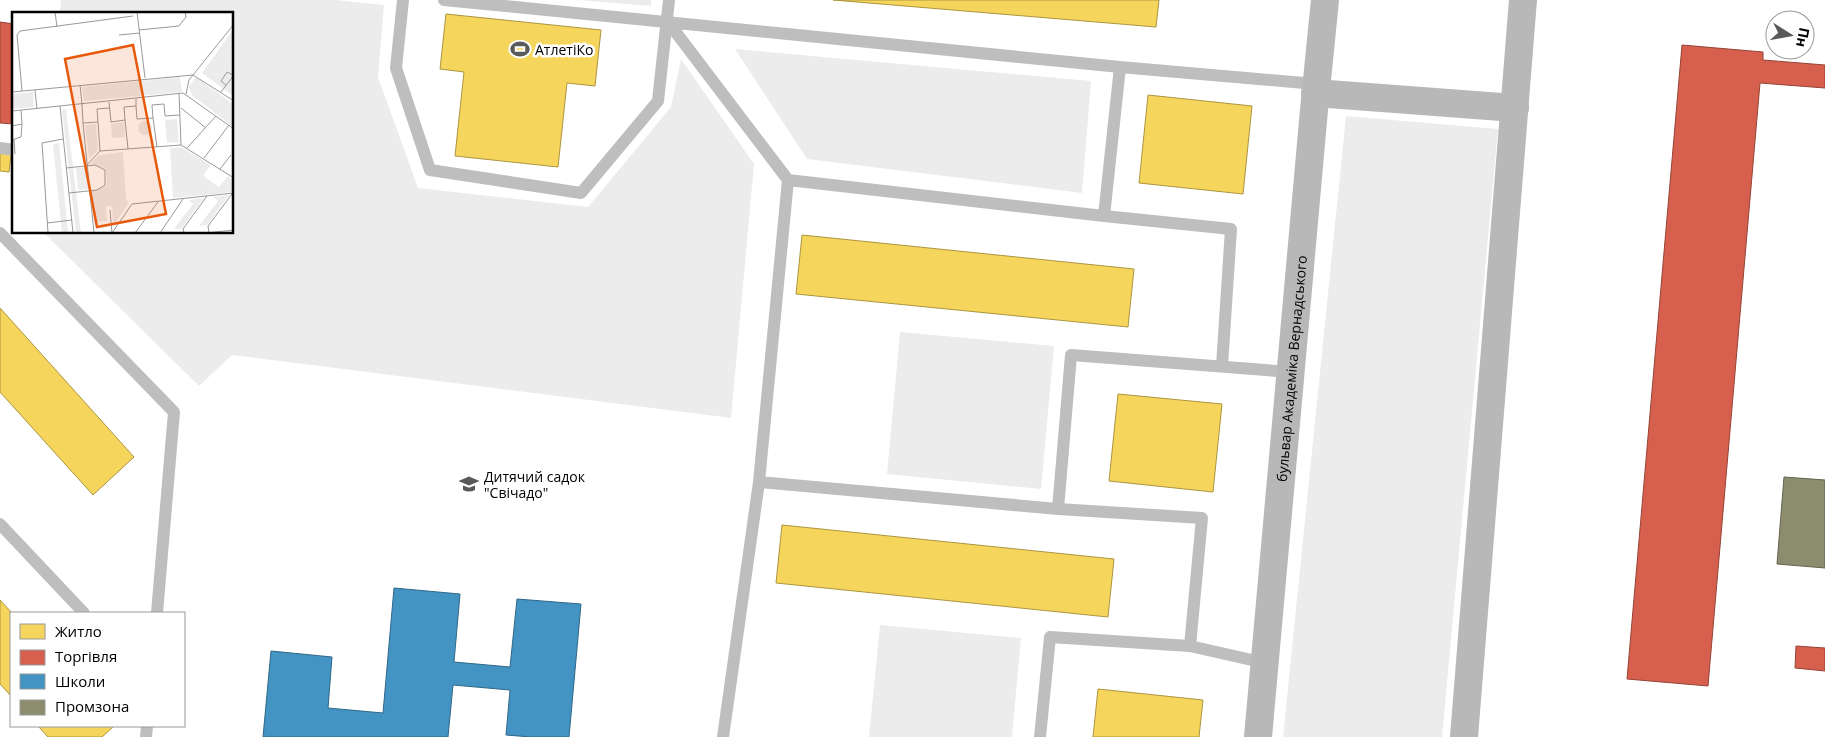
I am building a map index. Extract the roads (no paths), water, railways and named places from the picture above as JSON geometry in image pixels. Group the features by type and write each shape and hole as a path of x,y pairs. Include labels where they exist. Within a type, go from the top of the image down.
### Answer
{"main road":[{"name":"бульвар Академіка Вернадського","path":"1258,737 1325,0"},
{"path":"1464,737 1523,0"},
{"path":"1316,89 1515,108"}],"lane":[{"path":"403,0 396,68 430,170 581,193 658,101 669,0"},
{"path":"444,0 1120,67 1316,89"},
{"path":"668,22 788,180 760,482 723,737"},
{"path":"1104,216 1120,67"},
{"path":"788,180 1231,229 1222,366"},
{"path":"0,233 174,412 156,612"},
{"path":"1058,509 1071,355 1290,372"},
{"path":"760,482 1058,509 1202,518 1190,646"},
{"path":"0,524 83,612"},
{"path":"1040,737 1050,637 1190,646 1265,663"}],"place":[{"name":"АтлетіКо","path":"520,49"},
{"name":"Дитячий садок \"Свічадо\"","path":"469,484"}]}
